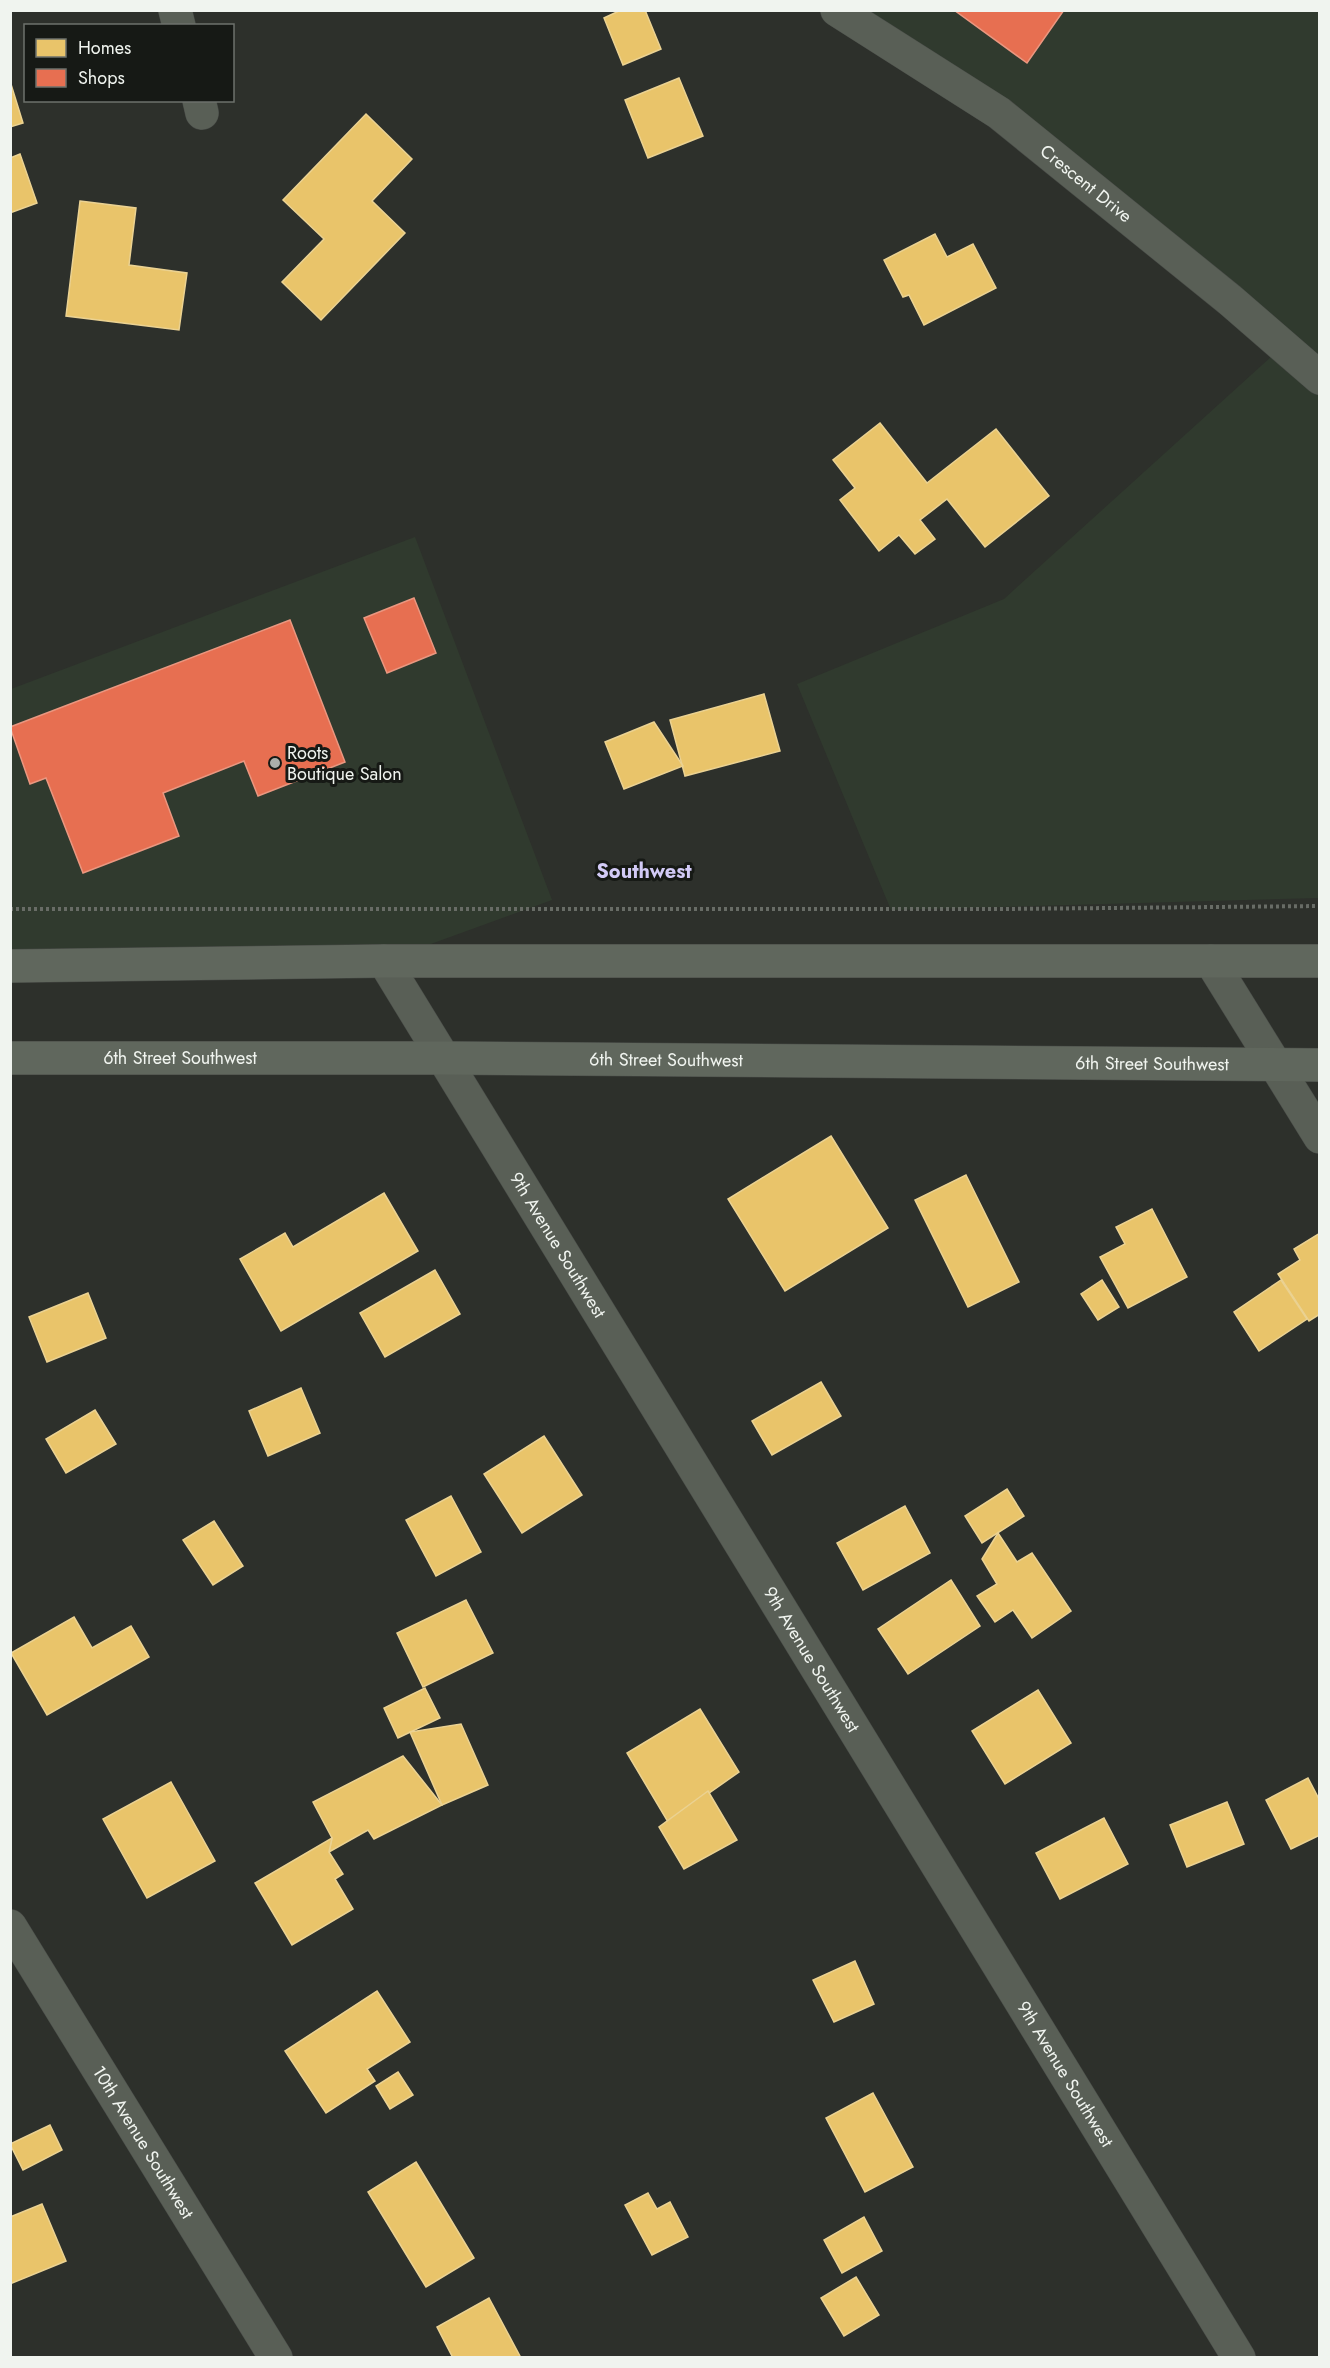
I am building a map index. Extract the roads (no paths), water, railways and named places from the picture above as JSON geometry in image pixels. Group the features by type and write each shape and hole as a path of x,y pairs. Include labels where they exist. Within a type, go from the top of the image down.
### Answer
{"main road":[{"path":"10,966 384,961 1320,961"},
{"name":"6th Street Southwest","path":"10,1058 442,1058 1274,1067 1320,1065"}],"street":[{"name":"Crescent Drive","path":"837,10 999,113 1230,300 1320,378"},
{"name":"9th Avenue Southwest","path":"384,961 1239,2358"},
{"path":"1211,961 1274,1067 1320,1137"},
{"name":"10th Avenue Southwest","path":"10,1926 276,2358"}],"place":[{"name":"Roots Boutique Salon","path":"275,763"}],"district":[{"name":"Southwest","path":"644,871"}]}
